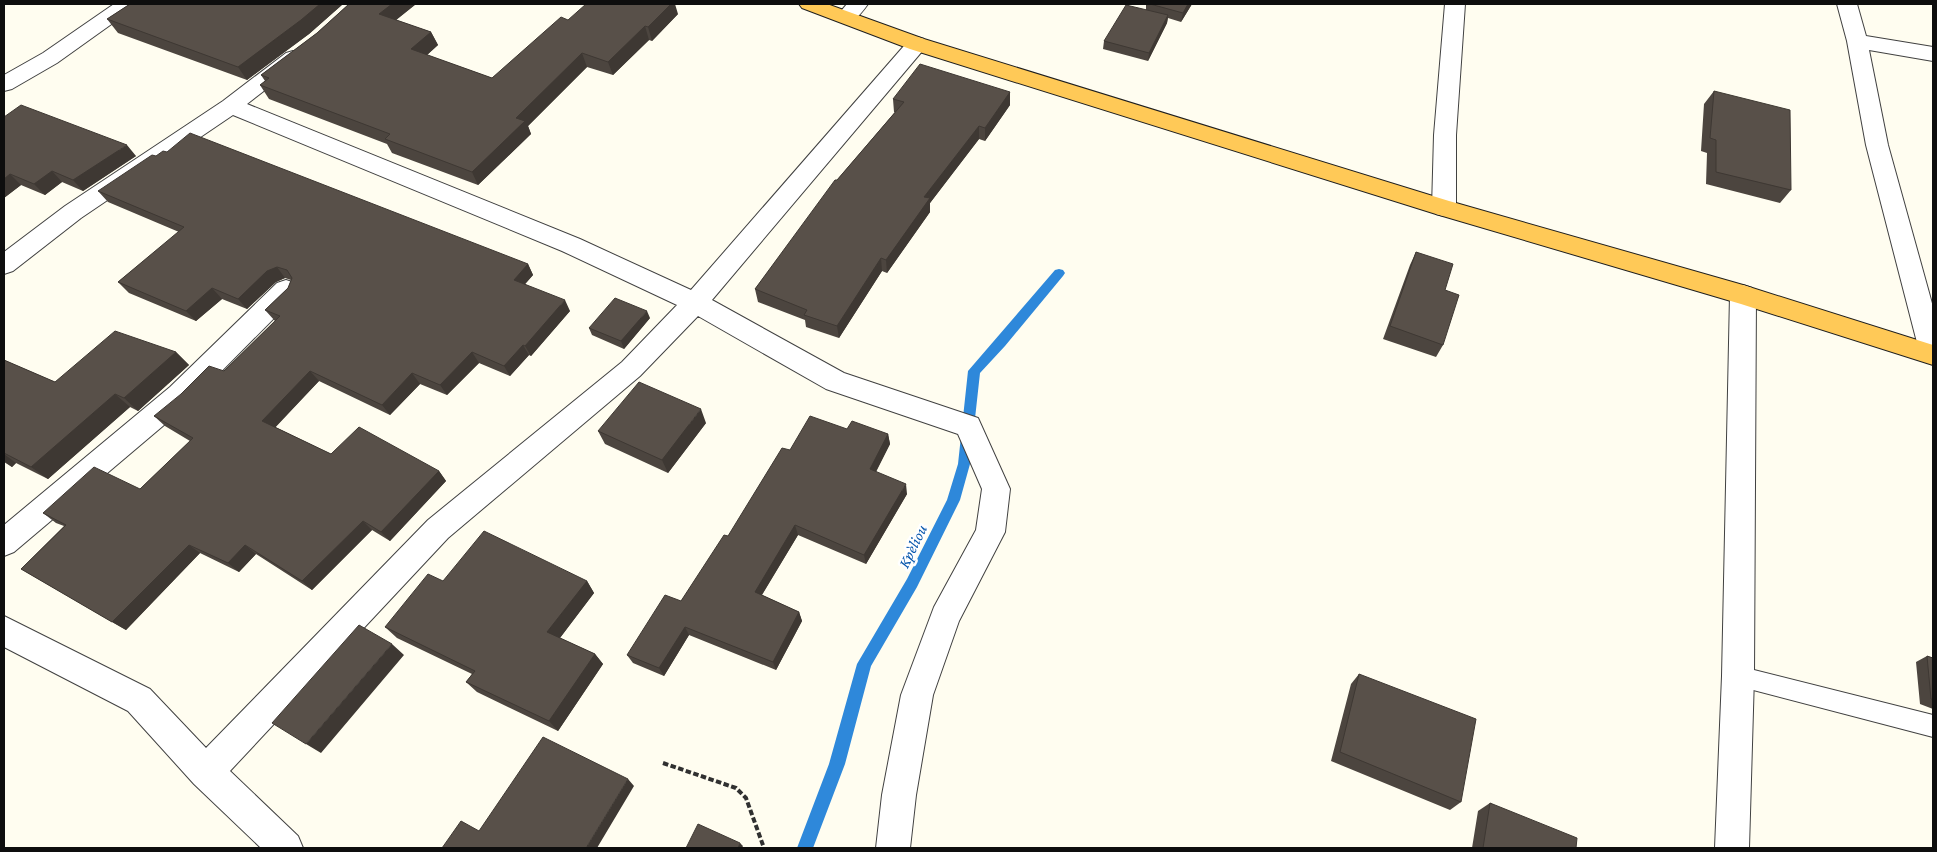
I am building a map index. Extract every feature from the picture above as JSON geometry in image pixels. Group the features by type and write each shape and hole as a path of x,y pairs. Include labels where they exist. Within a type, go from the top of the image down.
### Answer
{"highway":[{"path":"809,4 852,11 917,44 1444,208 1742,294 1933,355"}],"street":[{"path":"4,84 50,58 127,4"},
{"path":"1444,208 1445,135 1455,4"},
{"path":"1847,4 1857,41 1877,145 1933,355"},
{"path":"1857,41 1933,54"},
{"path":"206,772 438,529 630,369 695,303 917,44"},
{"path":"4,265 73,212 231,106 309,46"},
{"path":"231,106 571,245 695,303 835,381 968,426 996,489 990,532 944,617 917,695 893,848"},
{"path":"4,543 180,395 286,290"},
{"path":"1732,848 1738,676 1742,294"},
{"path":"4,630 139,700 206,772 286,848"}],"lane":[{"path":"1738,676 1933,726"}],"path":[{"path":"663,763 736,788 746,798 764,848"}],"building":[{"path":"130,4 320,4 238,67 107,19"},
{"path":"349,4 392,4 379,14 431,32 411,49 492,78 561,17 568,20 586,4 671,4 608,62 582,53 516,118 525,121 472,172 385,139 390,134 260,85 269,78 261,75 317,33"},
{"path":"1150,4 1188,4 1183,13"},
{"path":"1126,5 1168,15 1149,53 1104,41"},
{"path":"920,64 1010,92 985,128 979,126 924,197 930,198 886,260 881,258 837,326 804,315 807,310 755,289 835,180 904,102 893,99"},
{"path":"1714,91 1790,110 1791,190 1716,172 1716,140 1710,138"},
{"path":"21,105 127,145 73,180 52,171 34,184 10,174 4,179 4,117"},
{"path":"190,133 528,264 514,280 565,300 525,346 523,345 504,366 472,352 440,385 412,373 382,405 310,371 262,421 331,454 359,427 439,471 381,532 363,521 302,581 245,545 228,563 189,545 112,622 21,569 66,525 43,513 94,467 140,489 193,438 154,416 181,394 209,366 224,371 280,316 265,310 288,288 292,278 287,270 277,267 267,271 238,299 212,288 186,311 118,282 184,227 98,191 152,155 156,156 163,151 167,152"},
{"path":"1416,252 1453,264 1445,290 1459,295 1443,345 1390,326"},
{"path":"615,298 647,311 621,341 589,328"},
{"path":"115,331 176,352 124,398 115,394 31,467 4,453 4,360 55,382"},
{"path":"639,382 701,409 662,460 598,431"},
{"path":"810,416 847,429 852,421 888,434 870,469 906,484 864,555 795,525 755,592 799,612 773,662 685,627 659,668 627,655 665,595 681,601 724,535 728,536 782,448 790,450"},
{"path":"484,531 587,581 547,632 595,654 549,721 466,682 475,671 385,627 428,574 443,581"},
{"path":"359,625 392,644 306,744 272,723"},
{"path":"1927,656 1933,658 1933,700 1931,699"},
{"path":"1359,674 1476,719 1461,802 1340,752"},
{"path":"543,737 628,779 586,848 442,848 461,821 479,831"},
{"path":"1490,803 1577,838 1576,848 1483,848"},
{"path":"698,824 740,843 738,848 686,848"}],"waterway":[{"name":"Kpèliou","path":"805,848 837,764 864,664 912,583 953,500 964,464 974,371 1001,343 1059,273"}]}
